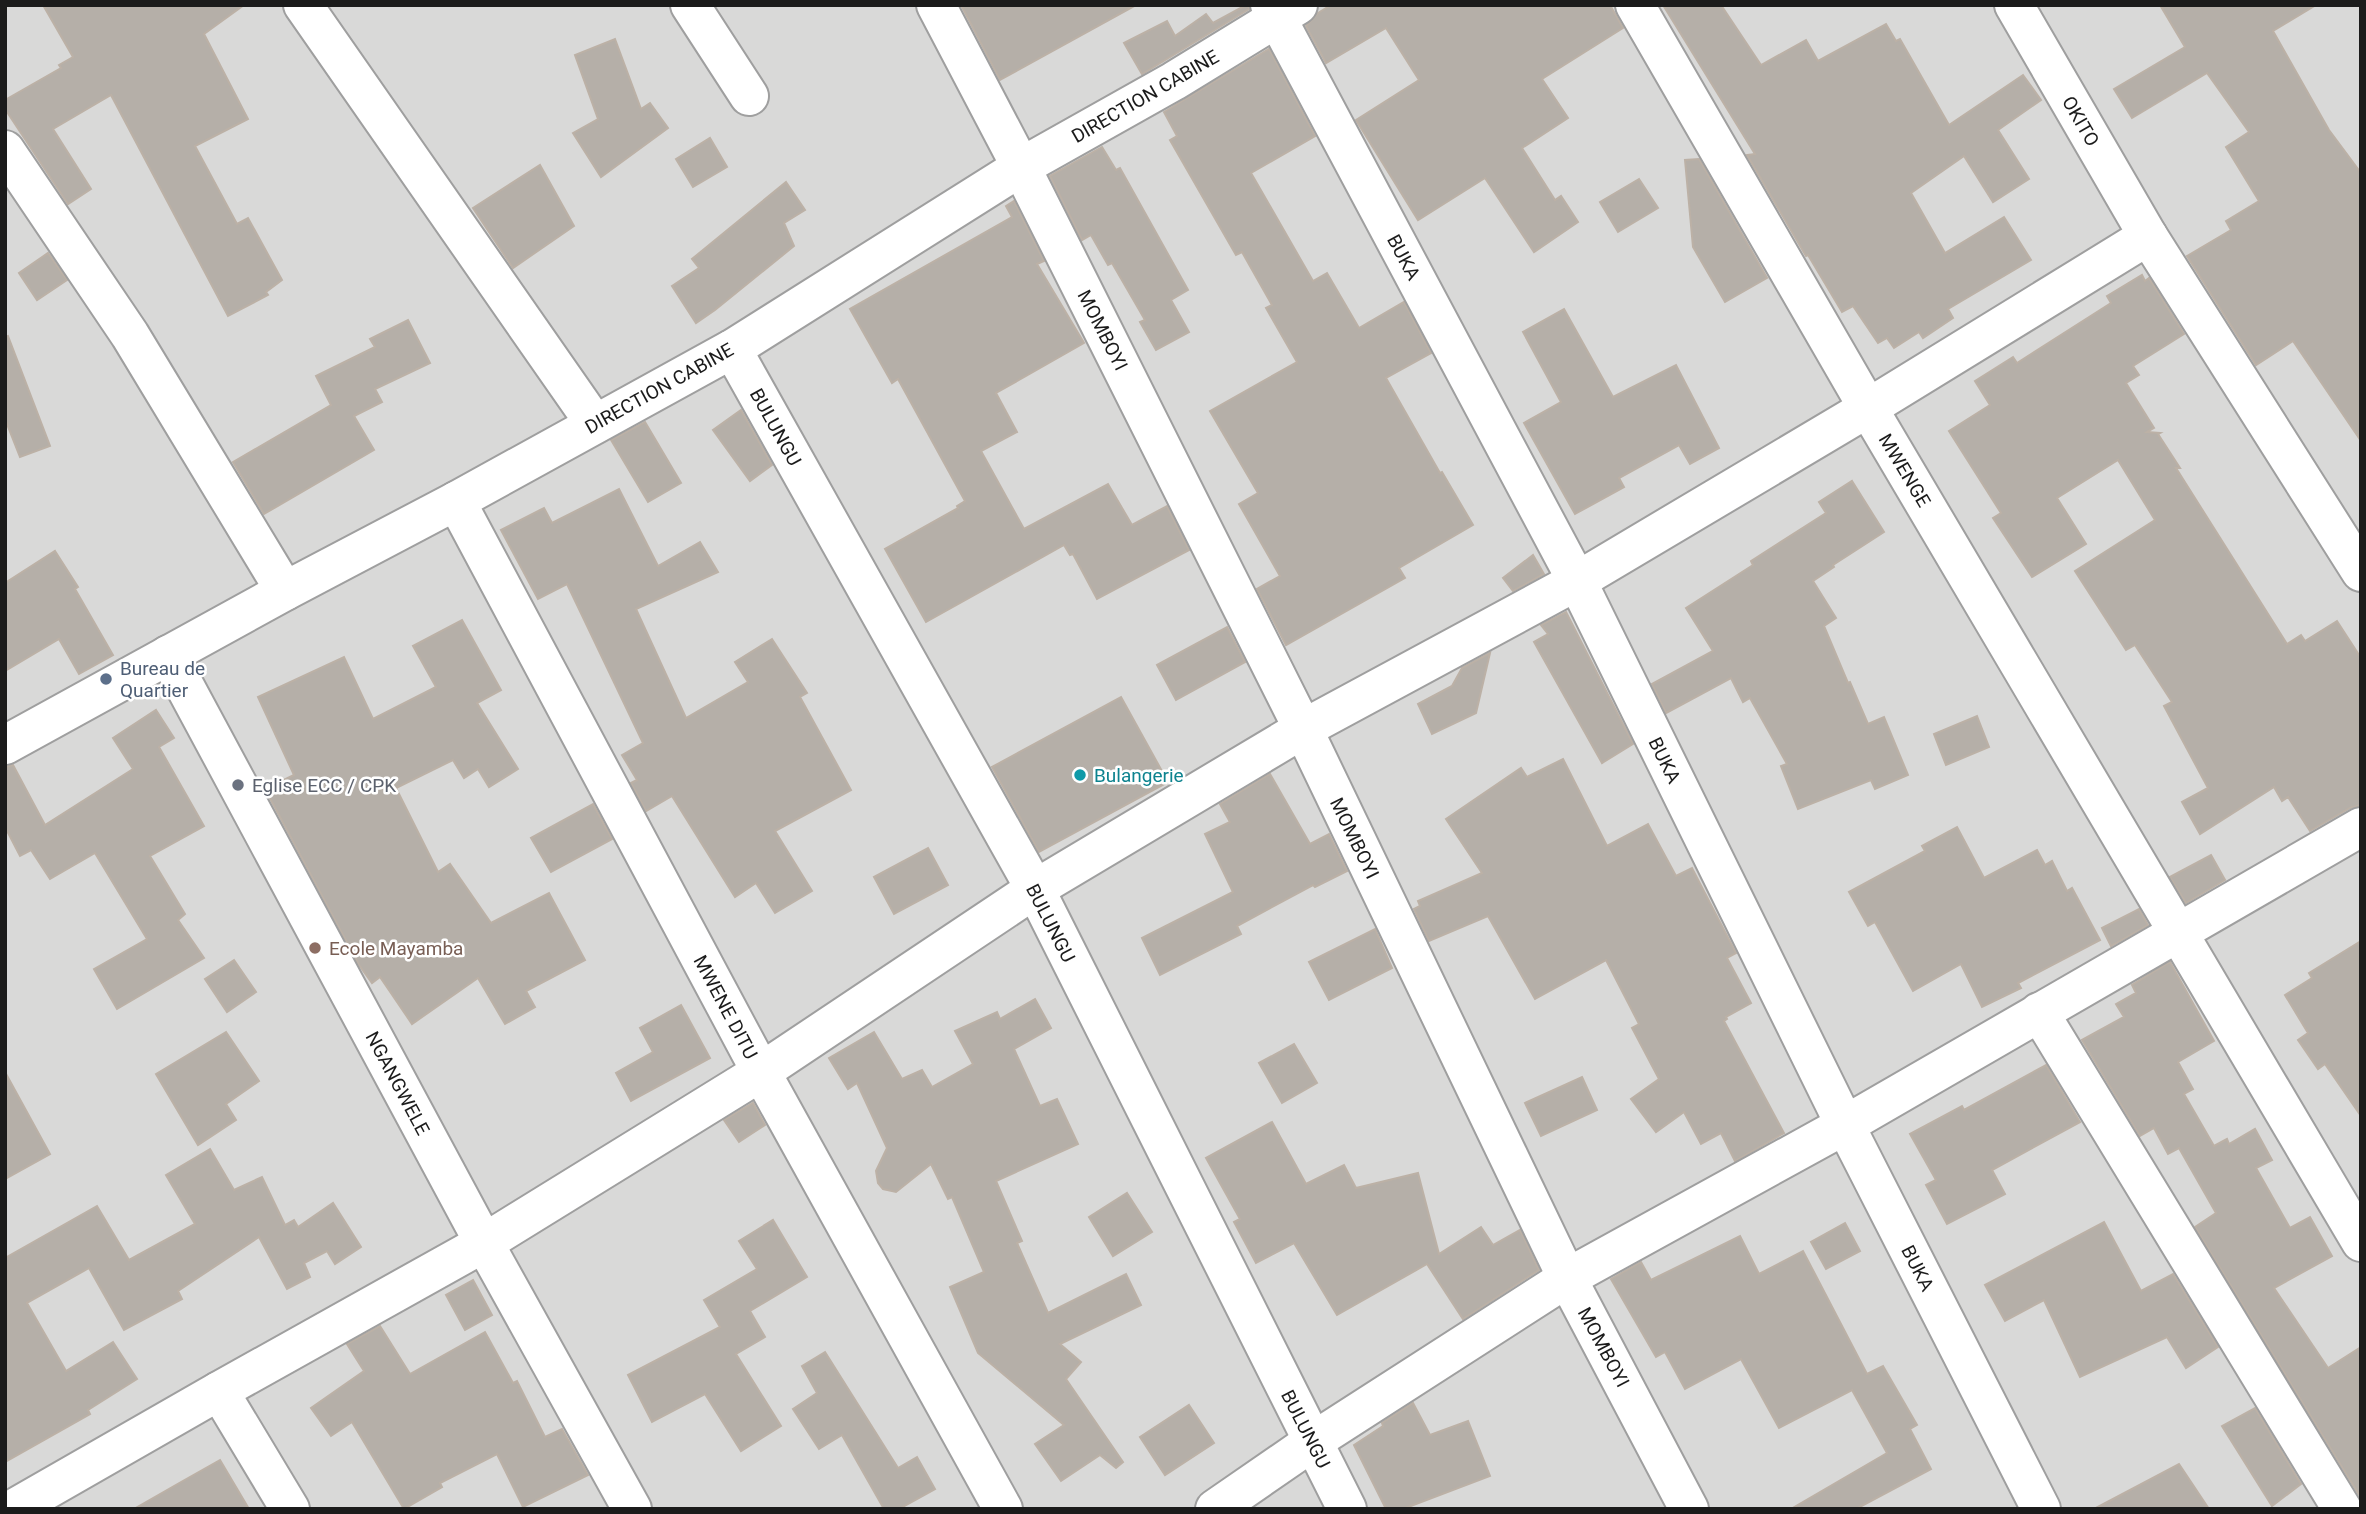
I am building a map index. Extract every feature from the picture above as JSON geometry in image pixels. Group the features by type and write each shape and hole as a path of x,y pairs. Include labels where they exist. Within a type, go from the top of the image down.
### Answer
{"street":[{"path":"303,5 594,424"},
{"path":"690,5 749,96"},
{"name":"MOMBOYI","path":"936,5 1021,167 1303,729 1567,1278 1689,1509"},
{"name":"MWENGE","path":"1635,5 1868,408 2361,1242"},
{"name":"OKITO","path":"2014,5 2148,236 2361,572"},
{"name":"DIRECTION CABINE","path":"5,746 732,349 1021,167 1174,80 1282,10"},
{"name":"BUKA","path":"1282,10 1577,581 1845,1125 2041,1509"},
{"path":"5,150 130,335 285,591"},
{"path":"13,1509 484,1243 761,1072 1035,889 1303,729 1577,581 1868,408 2148,236"},
{"name":"BULUNGU","path":"732,349 1035,889 1347,1509"},
{"name":"MWENE DITU","path":"456,501 761,1072 1003,1509"},
{"name":"NGANGWELE","path":"168,655 484,1243 632,1509"},
{"path":"1215,1509 1312,1442 1567,1278 1845,1125 2361,827"},
{"path":"2039,1012 2342,1509"},
{"path":"219,1391 290,1509"}],"shaded area":[{"path":"5,5 2361,5 2361,1509 5,1509"}],"building":[{"path":"43,5 244,5 204,34 248,119 195,146 237,224 248,218 282,280 266,292 268,295 228,316 111,95 53,129 91,189 68,204 5,109 5,100 61,68 59,65 73,57"},
{"path":"961,5 1136,5 1000,80"},
{"path":"1246,5 1249,9 1142,74 1124,43 1167,21 1175,36 1206,14 1213,23"},
{"path":"1331,5 1610,5 1623,28 1542,79 1568,118 1522,148 1555,200 1561,196 1578,222 1534,252 1485,178 1418,220 1356,120 1419,80 1386,28 1326,63 1306,26 1318,13"},
{"path":"1663,5 1721,5 1761,65 1806,40 1818,61 1886,24 1896,41 1900,39 1949,125 2023,75 2041,100 1998,130 2029,179 1993,202 1964,156 1911,193 1945,253 2004,217 2031,260 1948,309 1953,318 1923,338 1919,332 1894,348 1887,338 1878,343 1853,306 1842,312 1808,255 1806,256 1747,155 1755,154"},
{"path":"2160,5 2316,5 2273,31 2329,130 2361,173 2361,441 2293,341 2256,365 2187,256 2231,230 2226,221 2259,201 2226,147 2249,132 2207,73 2132,118 2114,89 2185,47"},
{"path":"615,39 641,109 650,103 668,128 601,177 573,133 598,119 575,55"},
{"path":"1269,49 1315,136 1251,173 1313,281 1327,273 1359,328 1404,302 1431,353 1386,378 1473,525 1399,568 1405,578 1286,645 1257,589 1280,576 1239,504 1258,493 1210,411 1297,362 1266,308 1272,305 1242,252 1236,255 1170,140 1177,136 1164,112"},
{"path":"710,138 727,167 693,187 676,159"},
{"path":"1102,147 1116,170 1120,168 1188,290 1171,300 1189,332 1156,350 1140,322 1145,320 1112,263 1108,265 1091,235 1082,240 1050,176"},
{"path":"1699,159 1767,278 1725,302 1693,247 1685,160"},
{"path":"540,165 574,226 513,268 473,208"},
{"path":"1639,179 1658,208 1618,232 1600,202"},
{"path":"786,182 805,210 784,223 794,246 696,323 672,286 699,268 692,259"},
{"path":"1014,201 1044,261 1037,264 1084,343 996,393 1017,432 981,451 1024,529 1108,484 1132,525 1167,506 1189,550 1097,599 1073,554 1070,555 1064,545 926,622 885,549 958,508 957,506 965,501 898,379 892,383 850,309 1012,217 1006,206"},
{"path":"48,253 67,280 37,300 19,273"},
{"path":"2142,275 2145,281 2149,278 2184,334 2133,366 2139,375 2126,383 2154,428 2147,432 2160,433 2158,434 2180,468 2176,468 2287,644 2301,635 2305,641 2337,621 2361,658 2361,805 2350,808 2310,831 2288,797 2282,801 2274,787 2200,834 2182,802 2208,788 2164,706 2172,702 2135,645 2126,650 2075,571 2155,520 2118,460 2057,498 2086,544 2032,577 1993,518 2001,513 1949,431 1990,405 1975,381 2013,357 2017,363 2111,303 2107,296"},
{"path":"1564,309 1613,397 1676,365 1719,448 1690,464 1679,445 1619,478 1624,487 1575,514 1524,423 1561,402 1523,332"},
{"path":"408,320 430,363 375,389 382,402 354,416 374,450 264,514 233,462 331,405 316,376 375,347 370,339"},
{"path":"8,336 50,446 20,457 5,419 5,337"},
{"path":"741,410 772,465 750,481 713,430"},
{"path":"645,422 681,483 648,502 611,440"},
{"path":"1852,481 1884,532 1813,581 1836,618 1824,626 1868,724 1884,717 1908,775 1875,789 1871,780 1798,809 1781,766 1787,764 1750,698 1743,702 1731,678 1666,713 1652,684 1713,651 1686,608 1753,565 1751,561 1826,513 1819,502"},
{"path":"619,489 658,566 700,542 718,572 636,609 686,718 748,682 735,662 772,639 807,693 800,697 851,790 775,831 812,891 775,913 756,883 735,897 672,796 646,811 631,783 637,780 622,755 643,743 567,584 538,599 501,530 544,508 552,523"},
{"path":"55,551 78,587 75,589 113,655 79,674 59,639 5,671 5,583"},
{"path":"1533,555 1544,574 1513,591 1503,578"},
{"path":"1566,612 1633,744 1602,763 1534,642 1548,634 1541,625"},
{"path":"462,620 501,690 477,703 518,769 489,787 478,769 464,778 453,760 396,788 438,872 450,864 491,923 549,893 585,960 526,991 535,1007 505,1024 478,978 412,1024 380,977 372,983 359,965 265,789 294,775 258,697 344,657 373,719 436,687 413,646"},
{"path":"1227,627 1245,662 1176,700 1157,665"},
{"path":"1490,653 1476,713 1432,734 1418,704 1452,686 1462,668"},
{"name":"Bulangerie","path":"1121,697 1168,782 1039,852 992,767"},
{"path":"156,710 174,738 159,747 204,826 150,856 185,914 178,920 204,958 117,1009 94,969 147,939 95,853 50,879 31,850 20,856 5,827 5,767 13,765 45,825 133,769 113,738"},
{"path":"1977,716 1989,747 1946,765 1934,734"},
{"path":"1563,759 1607,846 1648,824 1676,876 1692,868 1736,953 1727,958 1751,1003 1726,1017 1724,1021 1784,1133 1735,1161 1721,1133 1701,1144 1684,1112 1656,1132 1631,1099 1659,1079 1632,1028 1639,1024 1606,960 1535,999 1488,916 1429,941 1414,909 1420,906 1418,901 1482,873 1446,819 1521,768 1527,777"},
{"path":"1270,774 1310,844 1329,834 1347,871 1315,887 1313,885 1237,926 1241,934 1160,975 1142,938 1233,892 1205,834 1230,822 1220,804"},
{"path":"593,804 612,839 551,872 531,838"},
{"path":"1957,827 1984,878 2037,850 2045,865 2052,861 2067,891 2072,888 2100,940 2018,983 2021,988 1982,1007 1961,964 1913,991 1875,922 1868,926 1849,892 1925,851 1922,846"},
{"path":"928,848 948,885 894,914 874,877"},
{"path":"2211,855 2225,880 2186,903 2170,877"},
{"path":"2139,909 2148,925 2111,946 2102,928"},
{"path":"1375,929 1392,968 1329,1000 1309,962"},
{"path":"2361,941 2361,1116 2325,1064 2318,1069 2298,1040 2308,1033 2285,995 2312,978 2309,973"},
{"path":"234,960 256,992 227,1012 205,979"},
{"path":"2170,962 2214,1041 2178,1062 2193,1089 2184,1094 2214,1146 2227,1139 2229,1144 2255,1129 2272,1160 2256,1168 2290,1228 2310,1217 2332,1256 2274,1288 2328,1368 2361,1347 2361,1498 2195,1227 2216,1213 2179,1148 2168,1154 2154,1128 2140,1136 2082,1040 2124,1017 2116,1004 2136,993 2132,985"},
{"path":"1035,999 1051,1028 1014,1049 1040,1106 1057,1099 1078,1144 996,1181 1022,1241 1017,1243 1048,1313 1126,1274 1141,1305 1060,1344 1081,1362 1066,1379 1123,1462 1116,1468 1100,1455 1061,1481 1035,1444 1064,1425 978,1353 950,1287 984,1272 952,1197 948,1199 931,1164 896,1192 883,1189 878,1183 876,1171 887,1148 857,1083 848,1089 829,1058 874,1032 902,1079 922,1070 932,1087 973,1064 955,1031 997,1012 1000,1019"},
{"path":"681,1005 710,1058 631,1101 616,1073 653,1052 640,1028"},
{"path":"226,1032 259,1081 226,1104 236,1120 198,1145 156,1074"},
{"path":"1294,1044 1317,1083 1282,1103 1259,1063"},
{"path":"2046,1065 2080,1122 1992,1170 2005,1194 1947,1224 1926,1185 1936,1180 1910,1134 1962,1106 1964,1110"},
{"path":"5,1072 50,1154 5,1179"},
{"path":"1582,1077 1597,1110 1541,1136 1525,1103"},
{"path":"753,1103 765,1125 739,1142 724,1120"},
{"path":"1272,1122 1306,1184 1344,1165 1356,1188 1418,1173 1439,1254 1481,1227 1493,1245 1520,1230 1539,1270 1463,1319 1427,1264 1337,1315 1294,1243 1256,1263 1234,1222 1240,1219 1206,1158"},
{"path":"210,1149 234,1190 262,1177 285,1225 294,1220 298,1227 333,1203 361,1247 335,1264 327,1251 304,1263 310,1277 287,1289 259,1237 178,1291 182,1299 124,1330 89,1268 27,1303 66,1371 113,1342 137,1379 88,1410 90,1414 5,1462 5,1258 97,1206 129,1260 195,1224 166,1175"},
{"path":"1127,1193 1152,1232 1113,1256 1089,1217"},
{"path":"773,1220 807,1277 750,1311 765,1337 736,1354 781,1426 741,1451 705,1394 652,1422 628,1375 720,1327 704,1300 757,1269 739,1241"},
{"path":"2104,1222 2141,1291 2173,1274 2218,1347 2186,1368 2167,1337 2080,1377 2044,1300 2005,1321 1985,1285"},
{"path":"1845,1223 1860,1251 1826,1269 1811,1242"},
{"path":"1740,1236 1759,1274 1803,1251 1867,1374 1883,1366 1917,1425 1910,1429 1931,1469 1856,1509 1791,1509 1887,1453 1852,1390 1779,1428 1741,1359 1685,1389 1665,1352 1656,1357 1611,1279 1641,1262 1651,1280"},
{"path":"473,1280 492,1315 465,1330 446,1295"},
{"path":"380,1326 410,1374 485,1332 513,1383 517,1381 545,1437 562,1429 588,1475 523,1507 497,1454 440,1483 442,1487 404,1509 352,1422 331,1436 311,1408 364,1371 347,1344"},
{"path":"825,1352 898,1468 917,1457 935,1489 899,1509 884,1509 842,1435 819,1449 793,1409 817,1393 802,1366"},
{"path":"1413,1403 1430,1435 1468,1421 1490,1476 1403,1509 1386,1509 1354,1445"},
{"path":"1189,1405 1214,1443 1165,1475 1140,1437"},
{"path":"2255,1408 2301,1484 2272,1506 2222,1426"},
{"path":"220,1460 249,1509 134,1509 181,1482"},
{"path":"2179,1464 2209,1509 2094,1509"}],"place":[{"name":"Bureau de Quartier","path":"106,679"},
{"name":"Bulangerie","path":"1080,775"},
{"name":"Eglise ECC / CPK","path":"238,785"},
{"name":"Ecole Mayamba","path":"315,948"}]}
